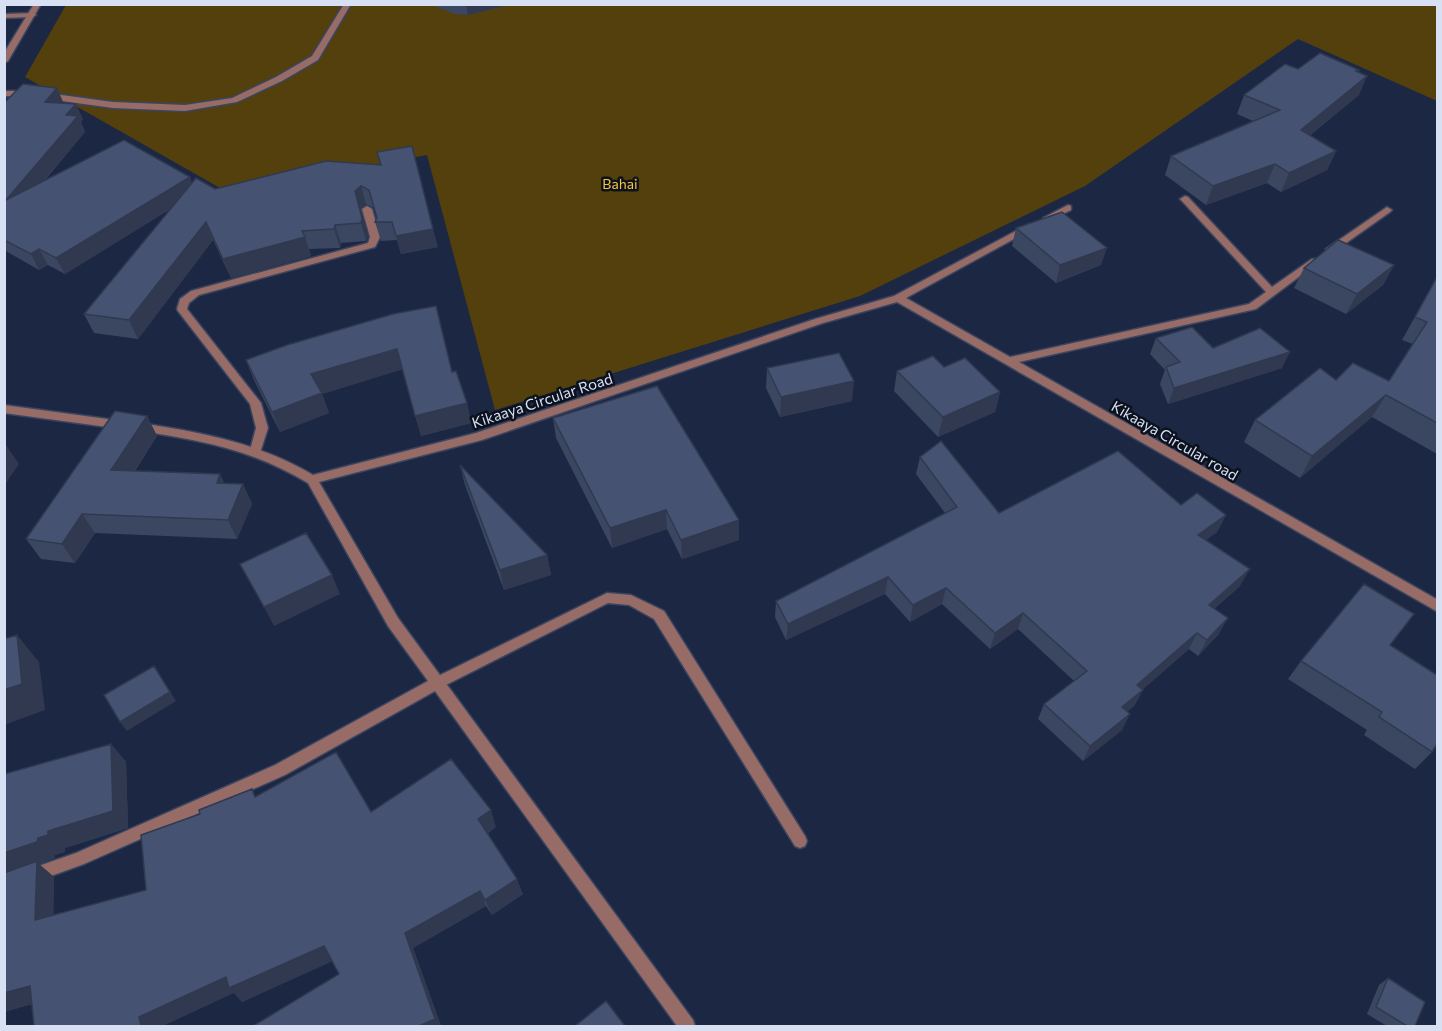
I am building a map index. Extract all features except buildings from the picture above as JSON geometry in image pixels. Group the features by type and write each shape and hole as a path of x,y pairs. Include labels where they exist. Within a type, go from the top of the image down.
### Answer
{"street":[{"path":"4,61 38,4"},
{"path":"4,93 22,93 113,105 185,108 234,100 279,79 315,58 348,4"},
{"path":"4,16 32,15"},
{"path":"1185,199 1271,292"},
{"name":"Kikaaya Circular Road","path":"312,480 478,437 819,321 898,298 945,274 1005,238 1068,208"},
{"path":"256,450 262,428 255,403 182,309 184,301 195,293 372,245 375,237 367,209"},
{"path":"1009,361 1252,307 1387,210"},
{"name":"Kikaaya Circular road","path":"898,298 1437,607"},
{"path":"4,409 186,434 256,450 285,462 312,480 393,622 687,1026"},
{"path":"4,886 79,859 270,775 437,683 607,598 631,600 658,615 800,841"}],"green space":[{"name":"Bahai","path":"66,5 1437,5 1437,101 1298,39 1085,186 860,296 495,410 427,155 227,192 25,77"}]}
